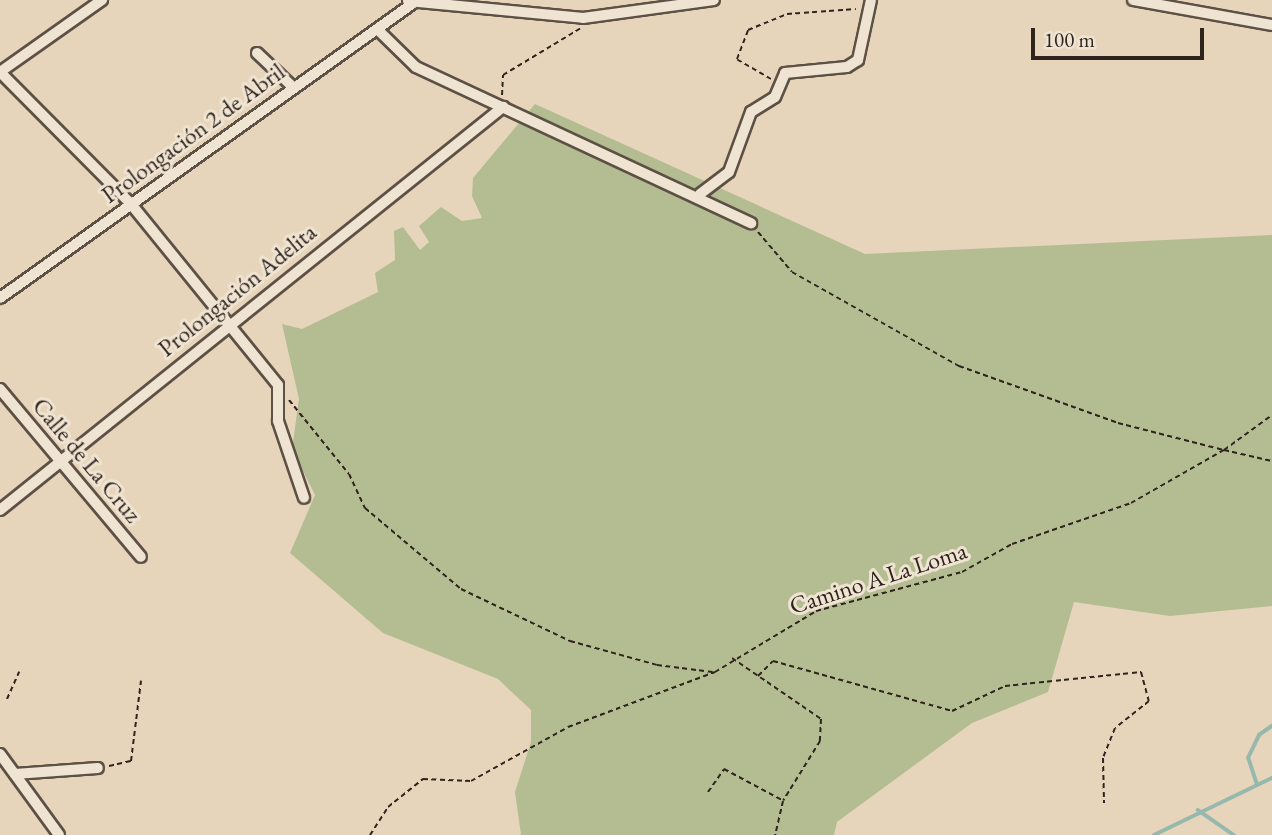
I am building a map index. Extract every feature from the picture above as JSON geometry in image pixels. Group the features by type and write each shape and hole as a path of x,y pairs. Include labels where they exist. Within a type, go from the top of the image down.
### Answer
{"street":[{"path":"102,0 0,72 131,204 226,326 278,385 278,421 304,498"},
{"path":"410,2 583,18 714,0"},
{"path":"1133,0 1272,25"},
{"name":"Prolongación 2 de Abril","path":"0,298 377,29 410,2"},
{"path":"700,194 729,172 748,117 775,97 778,83 792,70 853,65 864,50 869,6"},
{"path":"377,29 416,67 700,194 751,223"},
{"path":"257,53 293,87"},
{"name":"Prolongación Adelita","path":"0,510 226,326 503,107"},
{"name":"Calle de La Cruz","path":"0,390 142,557"},
{"path":"0,754 59,835"},
{"path":"15,774 98,768"}],"path":[{"path":"778,83 737,59 748,30 813,10 869,6"},
{"path":"503,107 503,75 567,41 581,30 583,18"},
{"path":"751,223 792,272 959,366 1118,423 1272,461"},
{"path":"278,385 349,474 365,508 461,589 570,641 657,665 715,672"},
{"name":"Camino A La Loma","path":"370,835 388,807 423,779 471,781 568,727 715,672 732,658 816,611 962,572 1012,544 1130,503 1224,450 1272,415"},
{"path":"732,658 821,719 820,741 783,801 775,835"},
{"path":"758,676 773,662 952,711 1005,686 1141,672 1149,701 1115,728 1103,758 1104,803"},
{"path":"8,699 19,672"},
{"path":"98,768 131,761 141,681"},
{"path":"708,792 723,769 783,801"}],"green space":[{"path":"535,104 865,254 1272,235 1272,606 1170,616 1074,602 1048,692 972,723 837,822 834,835 521,835 515,792 531,742 531,710 498,679 383,633 290,553 315,495 292,449 299,399 282,324 302,329 378,292 375,273 395,260 394,231 403,227 420,250 429,242 419,226 441,207 462,221 482,218 472,196 473,178"}],"waterway":[{"path":"1257,785 1248,758 1259,735 1272,726"},
{"path":"1154,835 1272,778"},
{"path":"1198,810 1234,835"}]}
